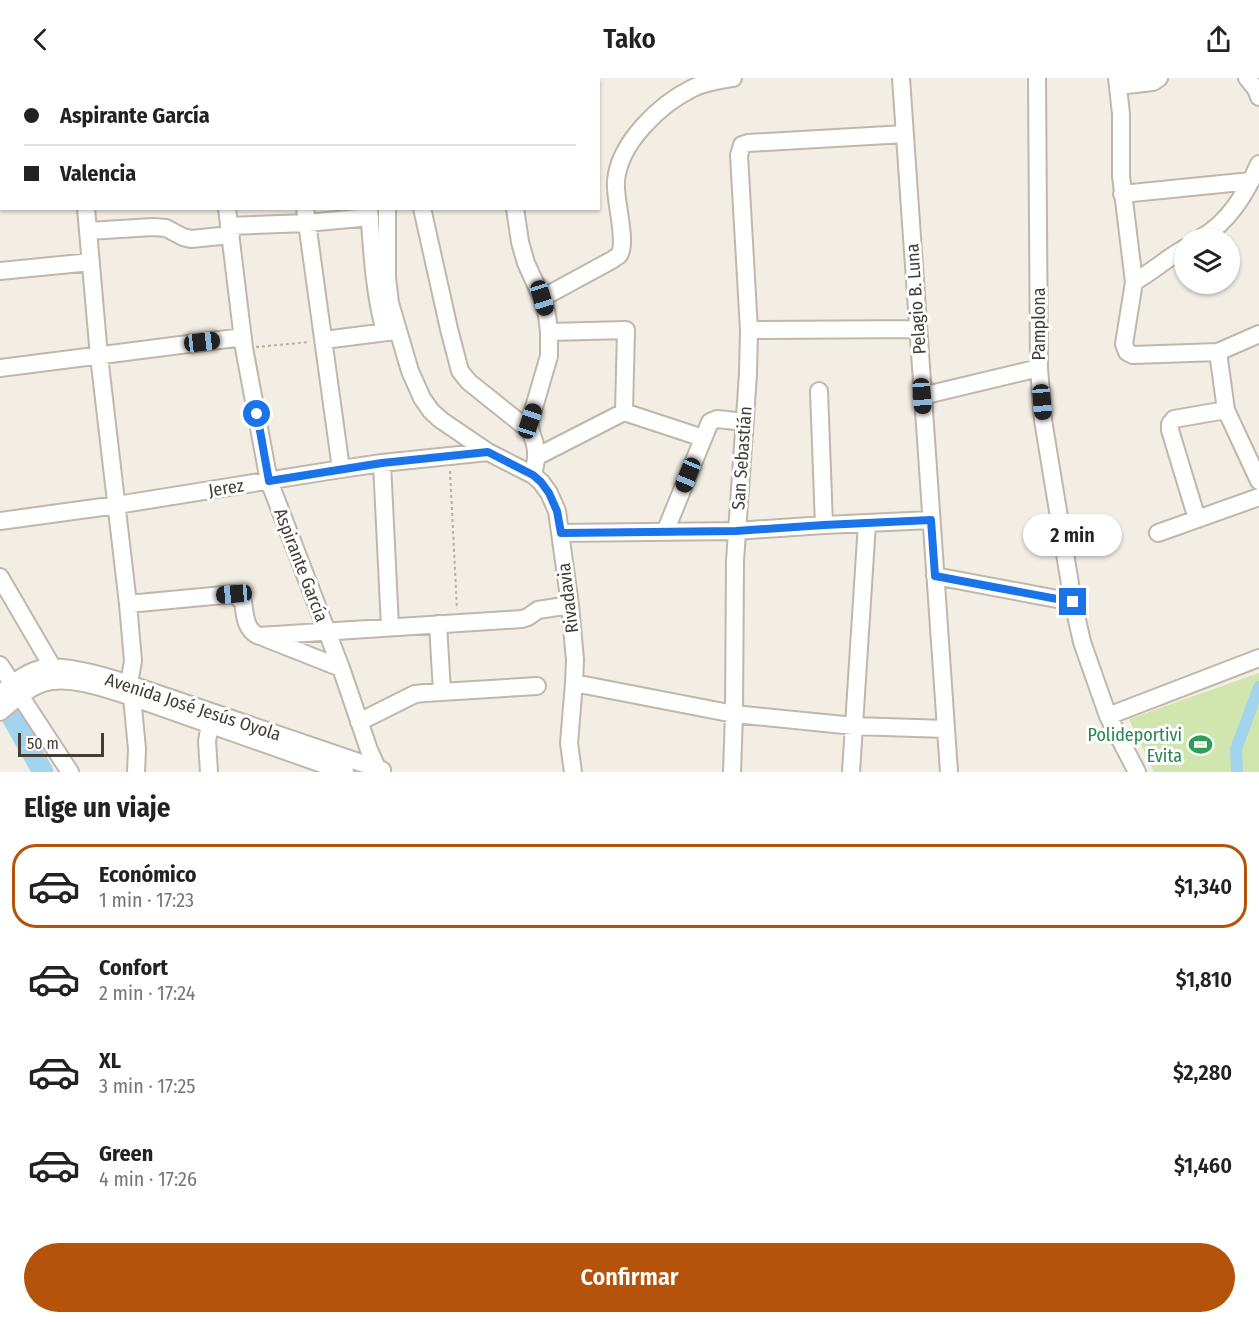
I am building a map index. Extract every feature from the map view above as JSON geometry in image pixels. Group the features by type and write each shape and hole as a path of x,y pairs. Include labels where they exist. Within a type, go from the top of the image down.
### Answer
{"street":[{"path":"542,298 619,254 622,234 615,183 618,167 634,138 654,116 675,99 694,88 714,81 733,78"},
{"name":"Pelagio B. Luna","path":"901,78 949,772"},
{"name":"Pamplona","path":"1037,78 1039,368 1043,420 1073,602 1082,642 1108,716 1137,772"},
{"path":"1159,78 1153,82 1117,82 1121,114 1122,194 1134,282 1124,344 1127,352 1133,355 1218,352 1259,334"},
{"path":"1247,78 1259,97"},
{"name":"San Sebastián","path":"732,772 736,531 745,422 749,330 739,155 742,146 748,143 905,134"},
{"path":"1216,228 1236,206 1259,164"},
{"path":"1122,194 1251,181"},
{"path":"86,210 99,356 128,604 133,661 130,690 137,749 136,772"},
{"name":"Aspirante García","path":"227,210 244,343 269,481 341,668 369,750 382,771"},
{"name":"Rivadavia","path":"387,210 387,278 391,331 422,398 441,420 488,452 533,475 549,493 557,511 574,652 569,743 573,772"},
{"path":"422,210 460,371 469,382 529,430 536,446 533,475"},
{"path":"515,210 520,242 526,263 542,298 549,332 549,356 529,430"},
{"path":"88,231 166,228 191,239 306,216 370,213 381,316 391,331 324,340"},
{"path":"306,216 341,469"},
{"path":"1134,282 1174,255"},
{"path":"0,271 91,262"},
{"path":"749,330 918,329"},
{"path":"549,332 626,330 624,412"},
{"path":"0,368 99,356 244,343"},
{"path":"1218,352 1226,410 1259,480"},
{"path":"922,396 1039,368"},
{"path":"819,390 824,525"},
{"path":"1197,519 1170,424 1174,419 1226,410"},
{"path":"536,457 624,412 703,438"},
{"path":"665,532 710,422 717,419 745,422"},
{"name":"Jerez","path":"0,521 382,463 488,452"},
{"path":"382,463 390,627"},
{"path":"1158,533 1259,497"},
{"path":"561,533 736,531 931,520"},
{"path":"851,772 867,523"},
{"path":"935,576 1073,602"},
{"path":"0,577 55,674"},
{"path":"128,604 234,594 243,602 247,625 253,633 341,668"},
{"path":"259,636 522,619 538,610 570,605"},
{"path":"438,624 442,692"},
{"path":"1108,716 1259,658"},
{"path":"0,665 8,697 70,772"},
{"path":"8,697 28,674 41,669 69,681 130,690 210,724 345,772"},
{"path":"574,683 734,714 854,726 946,729"},
{"path":"359,722 416,694 537,686"},
{"name":"Avenida José Jesús Oyola","path":"130,690 382,771"},
{"path":"209,772 207,741 210,724"}],"path":[{"path":"244,343 324,340"},
{"path":"449,456 458,622"}],"green space":[{"name":"Polideportivi Evita","path":"1259,673 1259,772 1154,772 1129,719"}],"waterway":[{"path":"1237,772 1236,749 1259,687"},
{"path":"0,696 43,772"}],"place":[{"name":"Polideportivi Evita","path":"1200,745"}],"route":[{"path":"257,414 269,481 382,463 488,452 533,475 541,482 557,511 561,533 736,531 931,520 935,576 1073,602"}]}
